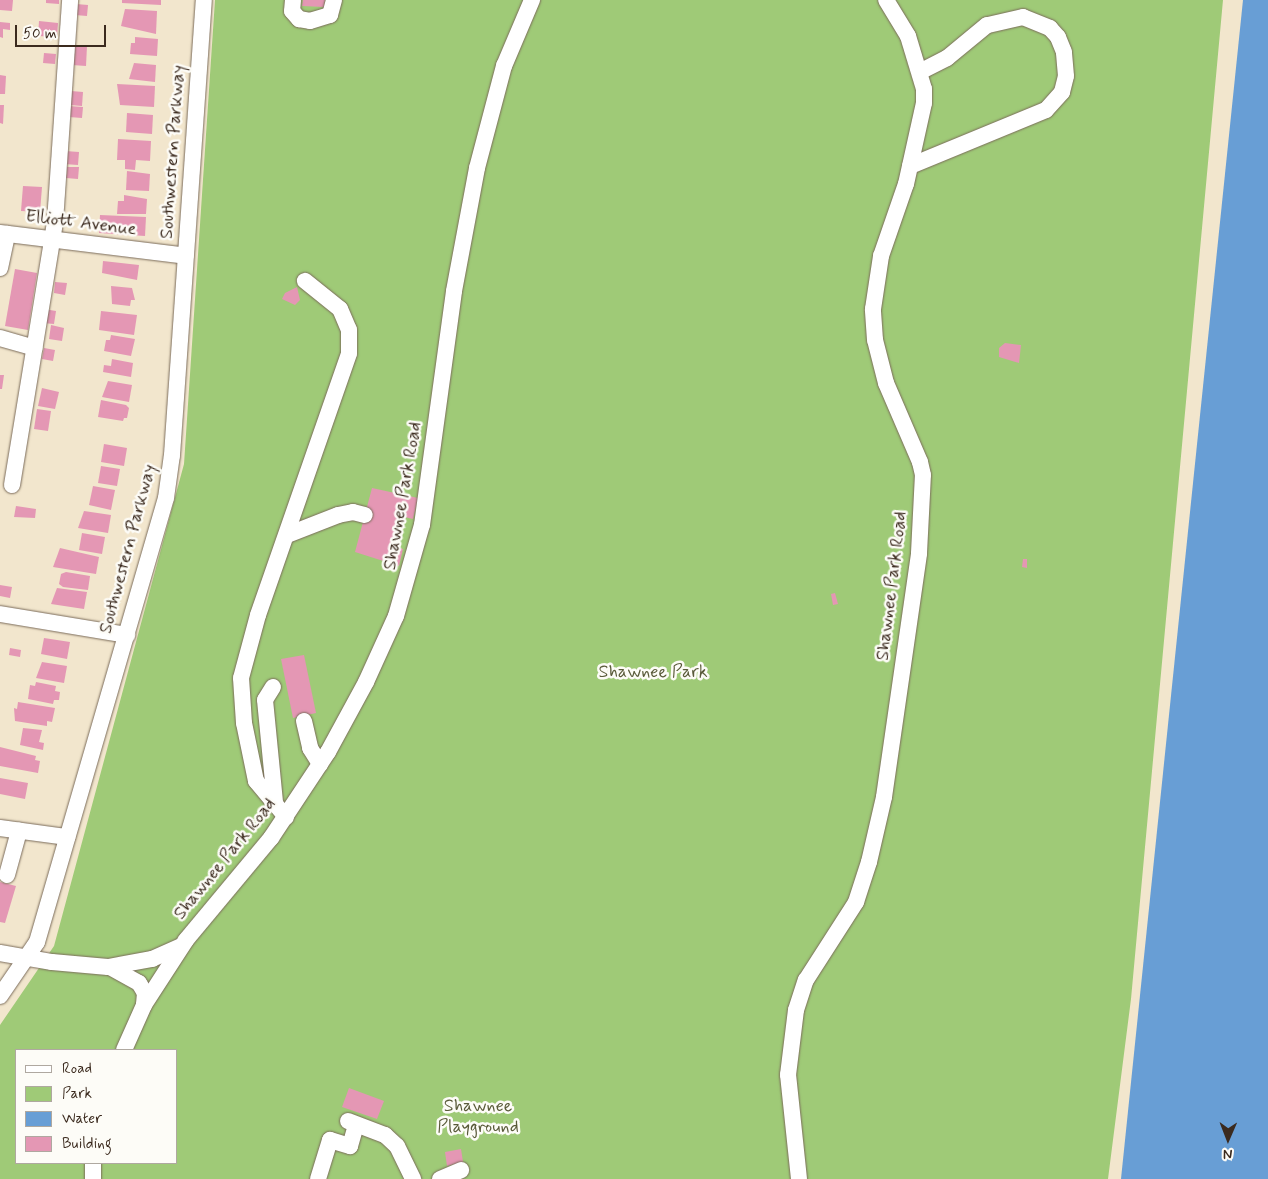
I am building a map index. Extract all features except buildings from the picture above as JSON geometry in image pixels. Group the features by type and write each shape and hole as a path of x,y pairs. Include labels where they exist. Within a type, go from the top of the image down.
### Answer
{"street":[{"path":"12,485 55,222 70,0"},
{"name":"Southwestern Parkway","path":"0,996 37,942 169,484 204,0"},
{"path":"293,0 292,10 299,19 310,21 330,15 334,0"},
{"name":"Shawnee Park Road","path":"124,1049 144,1006 183,945 286,817 320,764 366,682 406,586 432,468 454,291 475,176 504,66 532,0"},
{"name":"Shawnee Park Road","path":"799,1179 788,1075 796,1010 806,980 856,902 870,862 884,797 919,553 923,475 920,462 886,383 875,340 874,318 881,256 910,166 924,103 920,72 908,36 886,0"},
{"path":"910,166 1046,110 1062,92 1066,76 1064,52 1058,37 1050,28 1023,17 987,25 947,58 920,72"},
{"path":"0,268 3,233"},
{"name":"Elliott Avenue","path":"3,233 186,256"},
{"path":"286,817 256,781 244,723 241,678 252,634 349,353 349,330 340,309 305,281"},
{"path":"0,338 35,348"},
{"path":"287,535 338,515 352,512 365,515"},
{"path":"0,614 127,635"},
{"path":"273,687 265,700 275,802"},
{"path":"304,721 310,748 320,764"},
{"path":"0,828 67,837"},
{"path":"7,875 19,831"},
{"path":"0,953 26,958 108,966 152,959 183,945"},
{"path":"108,966 132,976 140,983 144,993 144,1006"},
{"path":"318,1179 330,1140 350,1146 352,1123 385,1135 397,1146 413,1179"},
{"path":"93,1179 94,1164"},
{"path":"440,1179 461,1170"}],"green space":[{"name":"Shawnee Park","path":"215,0 1223,0 1131,999 1108,1179 0,1179 0,1025 54,946 184,464"}],"water":[{"path":"1243,0 1268,0 1268,1179 1121,1179"}],"park label":[{"name":"Shawnee Playground","path":"478,1117"}]}
